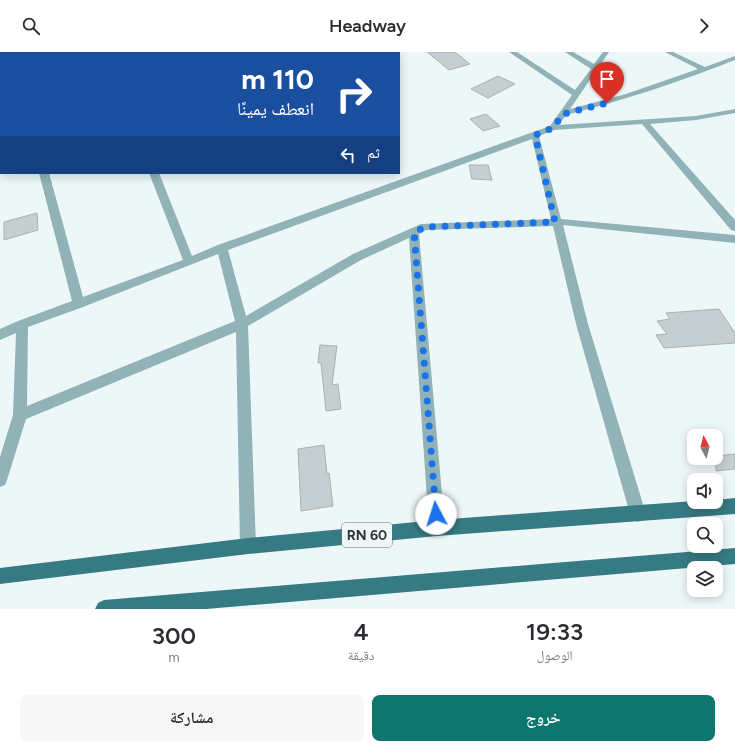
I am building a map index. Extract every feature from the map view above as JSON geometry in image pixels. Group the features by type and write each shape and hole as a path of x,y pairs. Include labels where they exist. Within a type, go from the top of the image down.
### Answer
{"main road":[{"name":"RN 60","path":"0,576 248,546 437,528 735,506"},
{"path":"104,609 735,556"}],"street":[{"path":"512,52 576,94"},
{"path":"568,52 595,68"},
{"path":"553,128 606,52"},
{"path":"668,52 705,70"},
{"path":"563,114 607,103 705,70 735,58"},
{"path":"0,335 22,324 79,304 222,248 553,128 696,118 735,111"},
{"path":"644,122 735,227"},
{"path":"535,135 555,222 582,324 638,514"},
{"path":"44,174 79,304"},
{"path":"154,174 189,262"},
{"path":"20,415 242,324 357,257 425,227 555,222 735,239"},
{"path":"414,232 437,528"},
{"path":"222,248 242,324 248,546"},
{"path":"0,480 20,415 22,324"}],"building":[{"path":"427,52 455,52 470,64 449,70"},
{"path":"498,76 515,84 488,98 471,89"},
{"path":"486,114 500,126 483,131 470,119"},
{"path":"469,165 488,165 492,180 472,179"},
{"path":"37,213 38,230 4,240 4,222"},
{"path":"719,309 735,333 735,343 664,348 656,335 667,334 657,321 670,319 666,313"},
{"path":"320,345 337,346 332,385 338,384 341,409 326,411 321,363 318,363"},
{"path":"324,445 327,474 329,473 333,506 301,511 298,449"},
{"path":"735,454 735,469 716,471 716,465 723,465 723,455"}],"route":[{"path":"436,514 422,352 414,232 425,227 555,222 535,135 553,128 563,114 607,103"}]}
